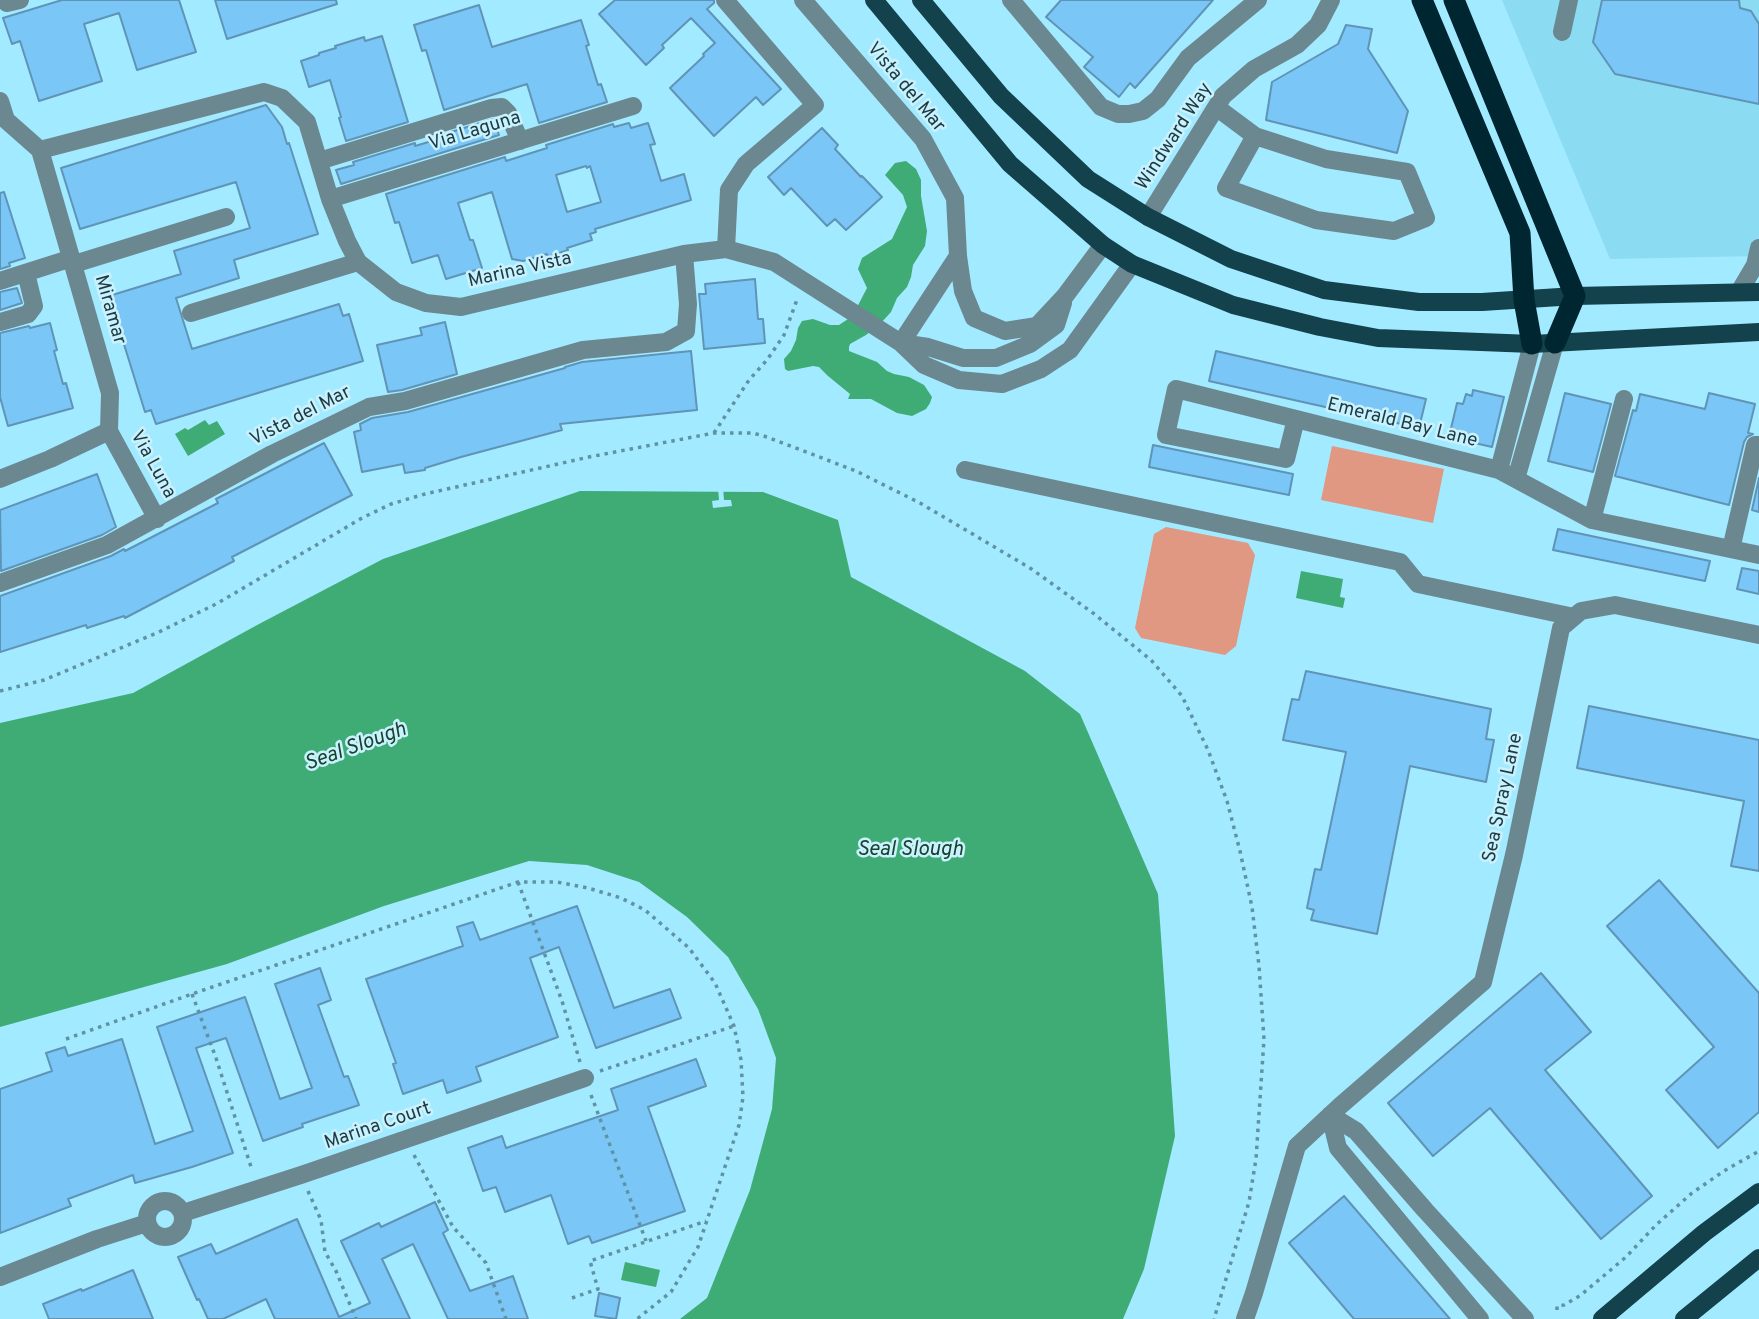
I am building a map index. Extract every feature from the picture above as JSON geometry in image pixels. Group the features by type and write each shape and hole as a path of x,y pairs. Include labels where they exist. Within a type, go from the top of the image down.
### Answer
{"highway":[{"path":"1422,0 1520,233 1524,300 1532,344"},
{"path":"1454,0 1575,296 1555,343"}],"main road":[{"path":"874,0 1010,164 1103,244 1132,264 1233,305 1320,327 1378,338 1532,344 1759,332"},
{"path":"921,0 1001,96 1088,179 1148,217 1231,259 1324,290 1419,302 1759,292"},
{"path":"1602,1319 1704,1233 1759,1192"},
{"path":"1684,1319 1759,1258"}],"street":[{"path":"725,0 815,105 746,164 729,190 726,249"},
{"name":"Vista del Mar","path":"803,0 923,139 955,198 963,291 974,318 1005,331 1037,326 1065,296 1103,244"},
{"path":"1011,0 1101,107 1118,114 1129,114 1143,111 1158,99 1188,58 1258,0"},
{"name":"Windward Way","path":"1148,217 1223,96 1254,69 1297,45 1318,25 1331,0"},
{"path":"1562,32 1569,0"},
{"name":"Marina Vista","path":"40,150 264,92 282,97 307,122 330,199 346,241 358,262 396,292 426,303 461,306 684,254 726,249 774,262 901,343 924,365 959,380 1002,384 1041,369 1070,350 1132,264"},
{"path":"0,102 6,120 40,150"},
{"name":"Via Laguna","path":"330,199 634,106"},
{"path":"319,161 491,108 502,107 508,113 520,141"},
{"path":"1216,107 1255,136 1326,159 1407,172 1426,218 1394,231 1329,222 1316,220 1226,188 1255,136"},
{"name":"Miramar","path":"40,150 110,393 109,431"},
{"path":"0,281 226,217"},
{"path":"1739,292 1755,264 1759,248"},
{"name":"Vista del Mar","path":"0,583 107,545 272,454 369,407 405,401 583,351 666,342 686,331 688,304 684,254"},
{"path":"901,343 958,256"},
{"path":"191,313 358,262"},
{"path":"0,322 28,314 34,306 26,273"},
{"name":"Marina Vista","path":"901,343 928,347 963,358 996,358 1030,344 1056,325 1065,296"},
{"path":"1516,479 1555,343"},
{"name":"Emerald Bay Lane","path":"1499,470 1532,344"},
{"name":"Emerald Bay Lane","path":"1296,419 1286,459 1166,435 1176,389 1296,419 1499,470 1592,520 1759,555"},
{"path":"1592,520 1624,399"},
{"path":"0,479 109,431"},
{"name":"Via Luna","path":"109,431 158,519"},
{"path":"1731,549 1755,445 1759,445"},
{"path":"965,470 1400,562 1419,584 1574,617 1581,611 1615,605 1759,635"},
{"name":"Sea Spray Lane","path":"1245,1319 1297,1146 1483,982 1514,855 1561,628 1574,617"},
{"name":"Marina Court","path":"183,1213 585,1078"},
{"path":"1330,1115 1356,1131 1525,1319"},
{"path":"1330,1115 1338,1148 1480,1319"},
{"path":"166,1200 176,1203 183,1213 184,1222 179,1231 171,1236 161,1236 152,1231 147,1223 148,1212 155,1203 166,1200"},
{"path":"1406,1229 1425,1210"},
{"path":"0,1277 96,1239 147,1223"}],"path":[{"path":"714,433 749,380 784,335 800,290"},
{"path":"0,691 44,680 159,632 218,603 391,503 589,457 714,433 753,433 856,471 920,503 1030,569 1093,613 1151,660 1182,696 1213,763 1227,801 1252,907 1263,1026 1263,1064 1256,1159 1249,1202 1214,1319"},
{"path":"66,1039 518,881 557,882 621,898 645,910 689,948 715,983 734,1026 741,1060 743,1097 739,1125 698,1247 671,1292 637,1319"},
{"path":"192,994 216,1058 258,1189"},
{"path":"585,1078 607,1068 734,1026"},
{"path":"406,1139 453,1227 486,1263 506,1319"},
{"path":"1557,1310 1557,1306 1581,1295 1626,1257 1692,1193 1759,1151"},
{"path":"301,1175 321,1220 326,1252 356,1319"},
{"path":"572,1298 598,1289 590,1261 706,1221"}],"shaded area":[{"path":"1502,0 1759,0 1759,256 1610,259"},
{"path":"1332,446 1444,469 1433,523 1321,500"},
{"path":"1166,527 1248,543 1255,555 1236,646 1225,655 1141,638 1135,628 1154,534"}],"water":[{"path":"906,161 916,169 921,180 927,231 925,246 913,265 907,287 897,298 891,312 866,335 850,344 849,351 877,362 887,371 909,377 924,385 932,397 930,403 926,409 912,416 897,413 871,399 848,399 850,394 819,367 788,371 785,369 784,359 791,351 802,321 813,319 839,325 854,313 867,288 858,269 862,258 892,239 907,207 903,195 885,175 895,163"},
{"path":"205,420 209,425 217,421 225,434 188,456 175,434"},
{"name":"Seal Slough","path":"580,491 763,492 838,520 851,577 1025,671 1080,714 1158,894 1175,1136 1144,1269 1123,1319 680,1319 707,1298 750,1190 772,1109 776,1058 758,1009 728,957 687,917 639,882 587,865 529,861 384,906 227,964 0,1027 0,723 133,693 383,559"},
{"path":"1301,571 1343,579 1340,597 1345,598 1343,608 1296,598"},
{"path":"625,1262 660,1270 656,1287 621,1280"}],"pier":[{"path":"718,488 723,488 724,500 731,500 732,506 713,508 712,501 719,500"}],"building":[{"path":"62,0 179,0 196,52 137,70 119,13 84,24 102,81 39,101 20,41 12,44 3,18"},
{"path":"215,0 336,0 337,4 227,39"},
{"path":"615,0 714,0 707,9 781,89 763,105 756,97 714,136 670,88 715,43 691,18 662,45 664,48 646,65 599,14"},
{"path":"1061,0 1213,0 1135,88 1130,83 1119,97 1084,67 1093,57 1046,17"},
{"path":"1602,0 1739,0 1740,8 1751,11 1759,24 1759,104 1615,74 1593,42"},
{"path":"479,5 492,47 581,20 598,85 601,84 607,102 539,123 527,84 444,110 426,50 422,51 414,25"},
{"path":"1346,25 1372,29 1368,49 1408,111 1397,153 1266,120 1272,82 1338,44"},
{"path":"382,36 408,122 346,141 330,80 309,87 301,61 364,37 365,41"},
{"path":"266,105 282,127 287,144 289,143 318,234 234,260 239,278 176,298 192,349 339,304 343,316 349,314 363,361 156,424 151,410 145,412 109,296 181,274 174,251 250,228 236,182 80,229 61,168"},
{"path":"493,119 499,135 341,184 336,170 354,165 353,162 452,135 451,132"},
{"path":"629,123 631,128 648,123 655,144 650,145 661,181 684,174 691,200 595,229 596,232 590,234 592,240 548,257 547,254 523,261 512,259 492,192 458,203 482,268 446,279 438,255 412,263 399,222 395,223 386,194 505,157 506,161 613,124 614,127","holes":["586,166 590,166 601,202 567,212 556,175"]},
{"path":"822,128 838,145 835,149 882,197 846,230 835,219 827,226 791,188 784,195 768,177"},
{"path":"4,192 25,258 0,269 0,193"},
{"path":"755,279 758,319 763,319 765,343 704,349 699,294 706,294 705,284"},
{"path":"17,288 22,303 0,310 0,292"},
{"path":"445,322 457,374 388,392 377,345 422,335 420,328"},
{"path":"50,323 57,350 54,351 73,408 8,426 0,397 0,333"},
{"path":"691,351 697,410 560,424 562,430 461,457 425,470 405,473 403,464 362,472 354,432 361,430 360,424 372,418 408,412 582,362"},
{"path":"1216,351 1426,399 1419,428 1209,381"},
{"path":"1473,390 1504,397 1492,447 1449,437 1457,403 1463,404 1466,394 1472,396"},
{"path":"1565,393 1611,404 1593,472 1548,461"},
{"path":"1709,393 1755,404 1748,433 1753,434 1744,442 1729,505 1615,476 1640,394 1705,409"},
{"path":"324,443 352,495 232,557 234,561 125,618 124,616 87,628 86,625 0,652 0,596 124,549 125,551 218,503 216,499"},
{"path":"1153,445 1293,474 1289,495 1149,467"},
{"path":"97,474 116,527 102,535 1,571 0,510"},
{"path":"1759,478 1759,512 1752,510"},
{"path":"1558,529 1710,561 1705,581 1553,550"},
{"path":"1742,568 1759,571 1759,594 1737,589"},
{"path":"1306,671 1491,709 1486,739 1494,740 1486,782 1410,766 1377,934 1311,920 1314,910 1307,908 1315,869 1321,870 1346,752 1283,740 1292,699 1299,700"},
{"path":"1589,706 1759,740 1759,871 1731,866 1744,801 1577,768"},
{"path":"1659,880 1759,993 1759,1112 1718,1148 1666,1090 1714,1047 1607,926"},
{"path":"577,906 614,1008 670,989 681,1018 596,1048 559,947 530,958 558,1037 476,1067 481,1081 447,1093 443,1080 403,1094 393,1064 396,1063 366,979 463,946 457,927 473,922 480,940"},
{"path":"320,968 331,1000 318,1005 344,1077 348,1076 359,1105 302,1124 303,1127 263,1141 226,1038 196,1048 233,1153 135,1183 133,1175 68,1199 71,1206 0,1233 0,1089 52,1071 46,1053 65,1047 68,1056 122,1039 155,1144 193,1131 157,1027 245,997 280,1099 312,1088 275,984"},
{"path":"1541,973 1591,1032 1545,1070 1652,1196 1601,1239 1490,1108 1433,1156 1388,1103"},
{"path":"696,1059 706,1086 648,1107 685,1211 592,1243 589,1236 568,1244 551,1195 505,1212 496,1187 483,1191 468,1148 502,1136 506,1148 618,1110 611,1089"},
{"path":"1344,1196 1450,1319 1354,1319 1289,1243"},
{"path":"435,1202 448,1230 443,1233 470,1291 513,1276 528,1319 448,1319 413,1244 382,1259 410,1319 275,1319 266,1299 223,1319 208,1319 178,1257 211,1244 216,1254 297,1219 339,1317 370,1303 341,1241 379,1223 381,1227"},
{"path":"133,1270 153,1319 49,1319 43,1304"},
{"path":"599,1293 620,1298 616,1319 595,1316"}]}
